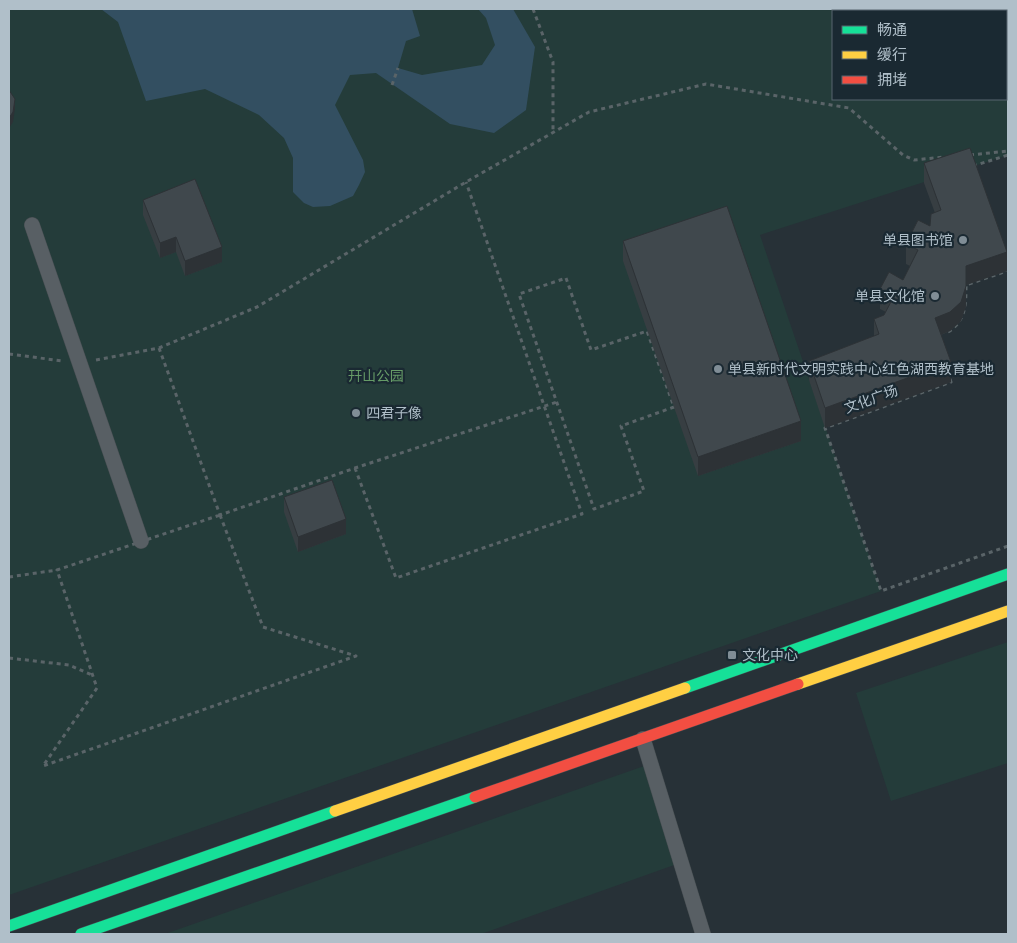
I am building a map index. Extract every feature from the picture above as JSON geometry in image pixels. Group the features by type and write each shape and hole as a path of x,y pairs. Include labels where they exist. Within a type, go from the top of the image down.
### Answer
{"main road":[{"path":"9,926 1008,574"},
{"path":"81,934 1008,611"}],"street":[{"path":"32,225 141,542"},
{"path":"642,739 703,934"}],"path":[{"path":"533,9 553,62 553,133"},
{"path":"392,85 398,68"},
{"path":"9,354 80,363 159,348 257,307 466,182 590,112 706,84 848,108 903,155 914,160 952,157"},
{"path":"961,156 1008,151"},
{"path":"970,167 1008,155"},
{"path":"355,468 396,578 582,514 466,182"},
{"path":"942,334 950,331 961,321 966,306 966,285 1007,271 1004,262"},
{"path":"566,278 591,350 647,331 674,408 621,426 644,492 594,509 557,402 519,294 566,278"},
{"path":"56,570 97,688 43,766 356,656 263,626 159,348"},
{"name":"文化广场","path":"948,373 951,382 825,428 881,591 1008,546"},
{"path":"9,577 56,570 355,468 557,402"},
{"path":"9,658 68,665 92,675"}],"green space":[{"name":"幵山公园","path":"9,9 1008,9 1008,155 760,235 881,591 9,895"},
{"path":"1008,642 1008,763 891,801 856,693"},
{"path":"647,765 677,864 481,934 165,934"}],"water":[{"path":"101,9 412,9 420,36 406,41 398,68 422,75 482,65 495,45 486,18 478,9 513,9 535,47 526,110 494,133 450,124 376,73 350,75 335,105 363,160 365,172 353,196 330,206 313,207 304,203 293,192 293,158 284,138 259,115 205,89 146,101 118,22"}],"building":[{"path":"9,90 15,99 13,112 9,118"},
{"name":"单县文化馆","path":"970,148 1007,252 966,266 966,286 961,302 950,312 935,318 951,362 825,408 809,361 879,334 874,319 884,315 894,296 880,289 889,272 903,280 918,250 906,244 918,220 930,226 931,214 941,210 924,163"},
{"path":"195,179 222,247 185,261 176,237 160,243 143,200"},
{"name":"单县新时代文明实践中心红色湖西教育基地","path":"727,206 801,421 698,457 623,241"},
{"path":"332,480 346,519 298,537 284,497"}],"traffic: fast":[{"path":"685,688 1008,574"},
{"path":"81,934 475,797"},
{"path":"9,926 335,811"}],"traffic: slow":[{"path":"798,684 1008,611"},
{"path":"335,811 685,688"}],"traffic: jam":[{"path":"475,797 798,684"}],"place":[{"name":"单县图书馆","path":"963,240"},
{"name":"单县文化馆","path":"935,296"},
{"name":"单县新时代文明实践中心红色湖西教育基地","path":"718,369"},
{"name":"四君子像","path":"356,413"},
{"name":"文化中心","path":"732,655"}]}
